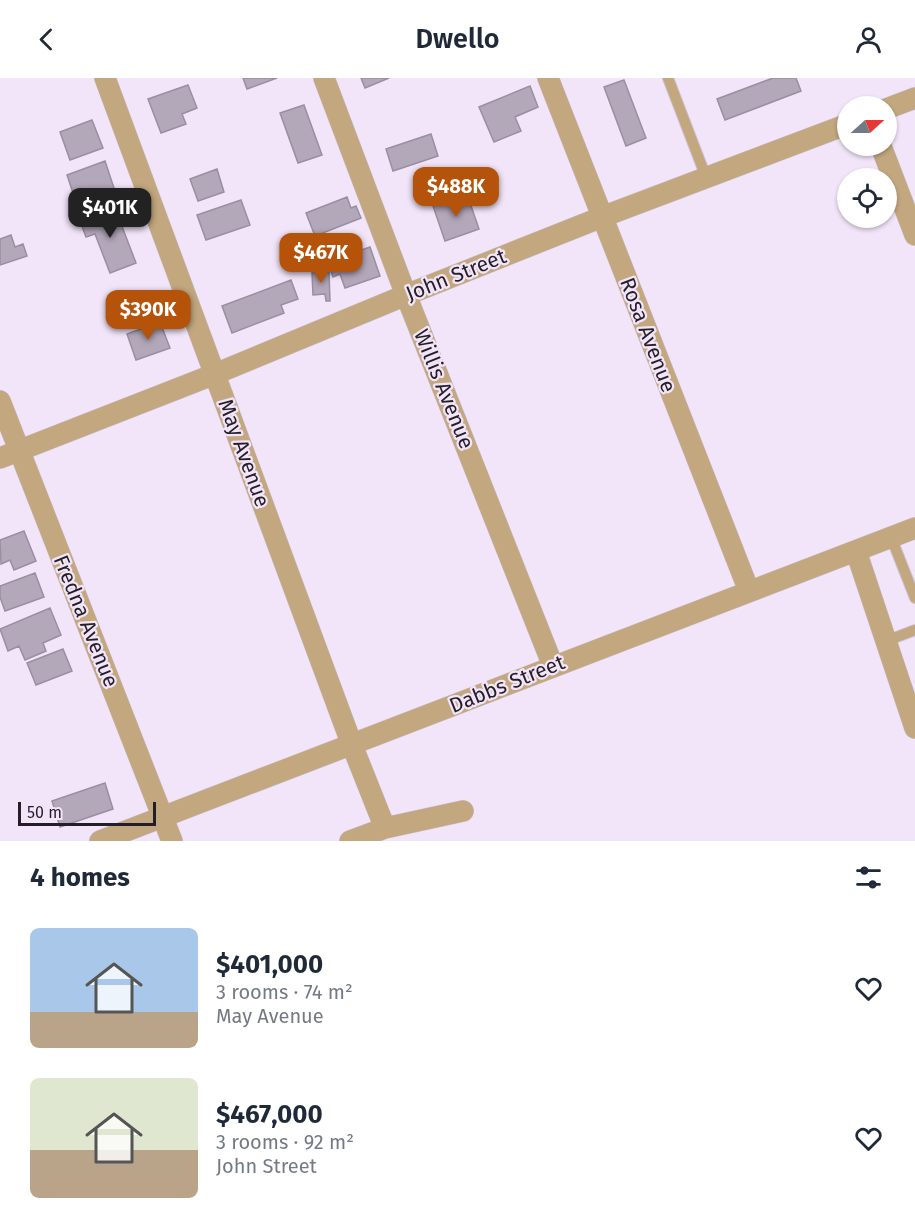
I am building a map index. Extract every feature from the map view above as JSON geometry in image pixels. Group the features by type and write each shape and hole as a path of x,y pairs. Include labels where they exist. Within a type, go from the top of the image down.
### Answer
{"street":[{"name":"May Avenue","path":"105,78 352,746 385,828"},
{"name":"Willis Avenue","path":"324,78 406,294 553,666"},
{"name":"Rosa Avenue","path":"548,78 749,591"},
{"path":"897,105 915,98"},
{"name":"John Street","path":"9,455 215,374 406,294 837,128"},
{"path":"885,156 915,235"},
{"name":"Fredna Avenue","path":"0,401 9,455 172,841"},
{"name":"Dabbs Street","path":"100,841 915,528"},
{"path":"856,551 915,728"},
{"path":"350,841 385,828 463,811"}],"lane":[{"path":"668,78 706,177"},
{"path":"891,537 915,598"},
{"path":"886,641 915,630"}],"building":[{"path":"243,78 277,78 247,89"},
{"path":"361,78 389,78 365,88"},
{"path":"773,78 796,78 801,91 725,120 717,99"},
{"path":"624,80 646,138 626,146 604,87"},
{"path":"188,85 197,108 182,114 186,124 161,133 148,99"},
{"path":"530,86 538,107 515,117 521,131 494,142 479,107"},
{"path":"304,105 322,155 298,163 280,113"},
{"path":"92,120 103,148 70,160 60,132"},
{"path":"431,134 438,156 393,171 386,149"},
{"path":"105,161 115,191 77,205 67,175"},
{"path":"217,169 224,192 198,201 190,179"},
{"path":"467,194 479,229 445,241 433,206"},
{"path":"347,197 351,208 356,206 361,218 315,236 306,213"},
{"path":"241,200 250,225 206,240 197,215"},
{"path":"115,208 136,263 110,273 95,234 86,237 80,221"},
{"path":"11,235 15,247 23,244 27,256 0,265 0,239"},
{"path":"370,247 380,276 345,288 340,274 333,277 328,262"},
{"path":"329,272 330,301 326,301 325,294 313,295 312,273"},
{"path":"291,280 298,299 281,305 284,313 232,333 222,306"},
{"path":"160,322 170,348 136,360 127,334"},
{"path":"24,531 36,561 14,570 10,560 1,564 0,540"},
{"path":"35,573 44,597 5,611 0,597 0,586"},
{"path":"50,608 61,635 43,643 46,651 25,660 19,646 8,651 0,629"},
{"path":"63,649 72,671 36,685 27,663"},
{"path":"105,783 113,809 60,827 52,801"}]}
